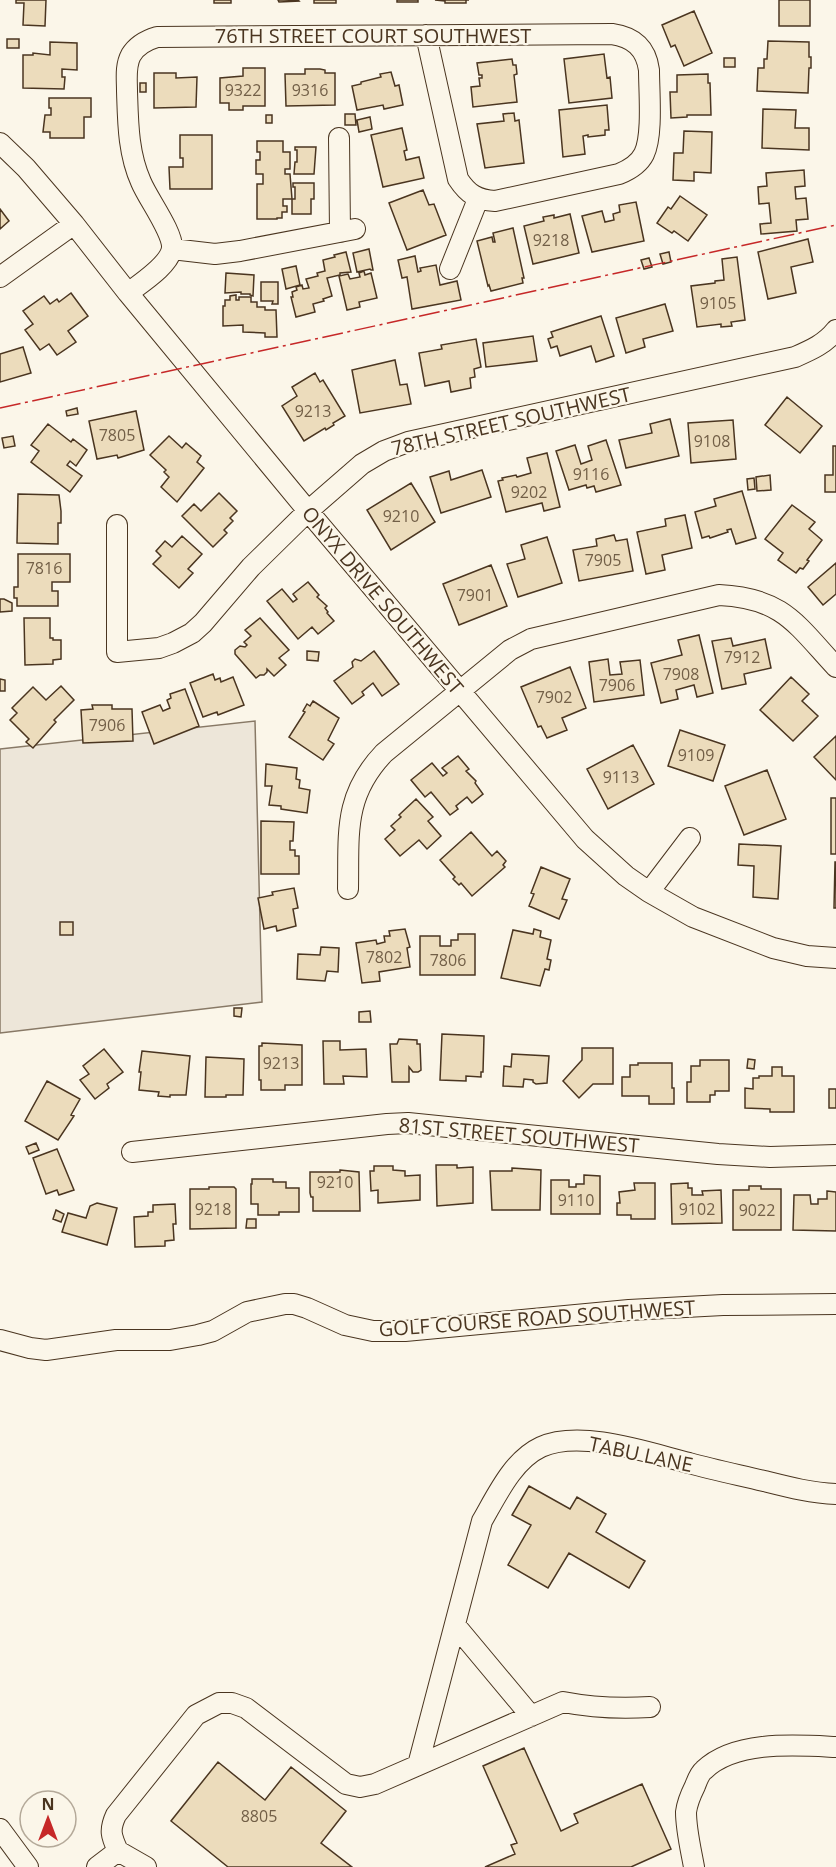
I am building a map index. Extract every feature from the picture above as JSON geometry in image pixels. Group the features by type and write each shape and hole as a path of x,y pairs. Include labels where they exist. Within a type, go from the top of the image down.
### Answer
{"street":[{"name":"76TH STREET COURT SOUTHWEST","path":"172,249 171,238 141,182 131,147 127,66 136,48 146,40 157,37 612,33 633,40 642,49 649,70 648,142 644,155 629,170 495,201 478,199"},
{"path":"426,35 458,179 465,189 478,199 450,269"},
{"path":"128,293 161,267 168,259 172,249 215,254 348,230 339,138"},
{"name":"ONYX DRIVE SOUTHWEST","path":"0,143 26,168 74,224 308,511 585,839 626,876 693,917 764,945 807,956 836,958"},
{"path":"0,277 74,224"},
{"name":"78TH STREET SOUTHWEST","path":"117,525 117,652 159,648 192,633 252,567 308,511 362,464 384,451 408,442 795,357 834,339"},
{"path":"348,889 349,821 359,788 372,766 384,753 510,650 531,639 719,595 750,598 764,602 778,610 790,618 836,668"},
{"path":"649,892 690,838"},
{"name":"81ST STREET SOUTHWEST","path":"132,1152 408,1123 718,1154 770,1157 836,1155"},
{"name":"GOLF COURSE ROAD SOUTHWEST","path":"0,1340 46,1350 116,1340 170,1340 213,1330 247,1312 285,1304 294,1304 345,1325 373,1331 405,1331 629,1310 723,1305 836,1304"},
{"name":"TABU LANE","path":"418,1765 482,1521 520,1462 540,1447 560,1442 613,1444 814,1493 836,1494"},
{"path":"455,1625 531,1716"},
{"path":"146,1867 118,1851 112,1839 111,1826 116,1815 196,1715 219,1703 232,1703 246,1708 346,1784 360,1786 375,1784 563,1702 588,1707 618,1709 650,1707"},
{"path":"694,1867 686,1811 702,1772 717,1760 738,1752 771,1745 836,1747"},
{"path":"0,1829 28,1867"},
{"path":"96,1867 118,1851"}],"shaded area":[{"path":"255,721 262,1002 0,1033 0,749"}],"building":[{"path":"16,0 46,0 45,26 23,25 24,3 16,3"},
{"path":"214,0 231,0 231,3 214,3"},
{"path":"278,0 298,0 299,1 279,2"},
{"path":"314,0 336,0 336,3 314,3"},
{"path":"397,0 418,0 418,2 397,2"},
{"path":"435,0 466,0 466,3 445,3 445,1"},
{"path":"779,0 810,0 810,26 779,26"},
{"path":"694,11 712,53 684,66 675,45 671,47 662,25"},
{"path":"7,39 19,39 19,48 7,48"},
{"path":"768,41 809,42 811,68 809,68 808,93 757,91 758,68 764,68"},
{"path":"50,42 77,43 77,70 62,69 62,77 65,77 64,89 23,88 23,55 33,55 33,53 50,55"},
{"path":"604,54 612,98 569,103 564,59"},
{"path":"724,58 735,58 735,67 724,67"},
{"path":"512,59 513,65 516,65 517,74 514,75 517,102 473,107 471,87 480,86 479,78 482,78 482,75 479,75 477,63"},
{"path":"243,68 265,68 265,106 243,106 243,110 229,110 229,103 220,103 220,78 243,76"},
{"path":"305,69 320,69 325,70 325,73 335,73 335,105 286,106 285,74 305,74"},
{"path":"391,72 395,86 399,85 403,105 384,109 383,105 357,110 352,86 381,77 380,74"},
{"path":"154,73 176,73 176,78 197,77 196,107 154,108"},
{"path":"708,74 711,115 671,118 670,92 677,92 677,75"},
{"path":"140,83 146,83 146,92 140,92"},
{"path":"49,98 91,98 91,117 84,117 84,138 50,138 50,132 43,132 45,115 51,115"},
{"path":"607,105 609,130 605,130 605,135 583,136 585,154 563,157 559,110"},
{"path":"763,109 796,110 795,128 809,128 809,150 762,148"},
{"path":"514,113 515,121 519,120 524,163 485,168 477,124 504,121 503,114"},
{"path":"345,114 355,114 356,125 345,125"},
{"path":"266,115 272,115 272,123 266,123"},
{"path":"370,117 372,129 359,132 357,120"},
{"path":"402,128 407,150 404,151 406,160 419,157 424,178 383,187 371,135"},
{"path":"684,131 712,132 711,173 694,172 694,181 673,180 674,153 683,153"},
{"path":"180,135 212,135 212,189 170,189 169,167 183,167 183,158 180,158"},
{"path":"257,141 283,141 283,152 290,152 290,169 285,169 285,174 290,174 292,199 283,199 283,206 287,206 287,212 282,212 282,218 257,219 257,184 263,184 263,174 256,174 256,160 260,160"},
{"path":"295,147 316,147 314,174 294,174 295,162 297,162"},
{"path":"804,170 805,186 795,187 796,199 806,198 808,219 796,220 797,231 761,234 760,224 771,223 769,203 759,204 758,187 767,186 766,173"},
{"path":"293,183 314,183 311,214 292,214 292,199 295,199"},
{"path":"423,190 429,205 434,204 446,235 407,250 389,203"},
{"path":"680,196 707,215 688,241 657,223 668,207 671,209"},
{"path":"636,202 644,241 592,252 582,216 602,211 605,222 614,220 613,214 620,212 619,205"},
{"path":"0,209 9,221 0,229"},
{"path":"570,214 579,253 533,264 524,226 544,221 543,217 554,215 554,218"},
{"path":"513,228 524,278 522,278 523,283 491,291 477,241 492,237 495,242 493,233"},
{"path":"808,239 813,262 791,267 796,293 768,299 758,252"},
{"path":"369,249 373,270 357,272 353,253"},
{"path":"346,252 351,272 327,278 332,296 313,304 315,312 296,317 292,292 297,290 296,287 302,285 303,289 309,288 306,279 318,276 317,273 325,271 323,260"},
{"path":"669,252 671,262 663,264 660,254"},
{"path":"415,256 418,272 421,271 420,268 436,265 440,285 457,281 461,300 412,309 407,277 402,278 398,260"},
{"path":"737,257 745,320 731,322 732,326 721,327 721,324 697,327 691,286 724,280 722,259"},
{"path":"649,258 652,267 644,269 641,260"},
{"path":"296,266 300,285 286,289 282,269"},
{"path":"364,271 365,275 371,273 377,298 359,302 360,307 347,310 339,276 348,274 350,279 360,277 359,273"},
{"path":"226,273 254,275 253,296 241,294 241,292 225,293"},
{"path":"261,282 278,282 278,304 272,304 273,301 261,301"},
{"path":"71,293 88,316 68,331 76,342 57,355 49,344 40,350 25,330 33,324 23,311 44,296 50,304 57,299 59,302"},
{"path":"236,295 236,300 239,300 239,297 251,297 251,302 257,302 257,307 276,310 277,337 265,337 265,333 243,332 243,325 223,326 225,300 230,300 230,296"},
{"path":"665,304 673,331 643,339 645,347 626,353 616,318"},
{"path":"601,316 614,356 596,362 591,346 560,356 557,346 551,348 548,339 553,337 551,332"},
{"path":"533,336 537,361 486,367 483,343"},
{"path":"476,339 481,367 474,369 475,377 470,378 471,388 451,392 449,381 425,386 419,353 442,349 441,345"},
{"path":"23,347 31,373 0,382 0,354"},
{"path":"395,360 400,385 407,384 411,404 360,413 352,370"},
{"path":"315,373 320,382 323,380 345,416 326,430 325,428 304,441 282,406 297,396 292,387"},
{"path":"787,397 822,426 800,453 765,425"},
{"path":"77,408 78,414 67,416 66,411"},
{"path":"136,411 144,450 118,458 117,455 97,459 89,421"},
{"path":"670,419 679,456 626,468 619,440 652,433 650,424"},
{"path":"733,420 736,459 691,463 688,423"},
{"path":"48,424 71,442 73,439 87,450 76,466 70,461 67,465 82,476 70,492 31,462 39,451 31,445"},
{"path":"13,436 15,446 4,448 2,438"},
{"path":"169,436 182,448 186,443 201,456 197,462 204,468 177,502 161,487 169,477 164,472 166,470 150,455"},
{"path":"606,440 621,485 596,492 594,486 587,488 586,485 569,490 556,451 575,445 581,464 592,460 588,446"},
{"path":"833,446 836,446 836,492 825,492 825,475 833,475"},
{"path":"547,453 560,507 544,511 542,503 506,512 498,481 503,480 502,478 531,473 527,458"},
{"path":"482,470 491,497 441,513 430,477 449,471 451,480"},
{"path":"770,475 771,490 757,491 756,477"},
{"path":"754,478 755,489 748,490 747,479"},
{"path":"411,483 435,522 391,550 367,510"},
{"path":"742,491 756,538 736,544 731,529 710,538 709,536 702,538 695,512 716,506 714,499"},
{"path":"219,493 237,511 230,518 233,521 224,530 227,533 213,547 182,516 194,504 201,511"},
{"path":"18,494 59,495 61,523 58,523 58,544 17,543"},
{"path":"792,505 815,522 809,529 822,540 803,569 800,568 796,573 778,560 783,553 765,539"},
{"path":"685,515 692,548 662,555 665,570 646,574 637,532 666,526 665,519"},
{"path":"614,535 616,541 627,539 633,571 579,581 573,550 597,546 596,539"},
{"path":"182,536 202,554 188,569 193,573 179,588 153,564 161,556 156,551 165,541 172,547"},
{"path":"547,537 562,583 518,597 507,564 525,559 521,545"},
{"path":"18,554 70,554 70,582 52,582 52,591 58,591 58,606 17,606 14,587 18,587"},
{"path":"836,563 836,594 823,605 808,587"},
{"path":"491,565 507,606 459,625 443,584"},
{"path":"308,582 319,595 317,597 327,606 325,608 327,613 334,621 318,634 312,627 298,639 267,601 282,589 293,602 297,599 293,594"},
{"path":"0,599 12,603 12,611 0,612"},
{"path":"24,618 50,618 50,638 61,640 61,659 53,660 53,664 25,665"},
{"path":"260,618 289,650 279,658 286,665 274,676 267,669 264,675 256,678 235,654 235,650 247,645 244,642 251,636 245,630"},
{"path":"699,635 713,693 697,697 694,685 676,690 678,699 661,703 651,663 682,655 678,640"},
{"path":"731,638 733,646 765,639 771,668 744,674 746,684 722,689 712,641"},
{"path":"307,651 319,652 318,661 307,660"},
{"path":"374,651 399,684 382,696 373,683 362,692 364,695 352,704 334,681 353,667 352,662 355,659 361,661"},
{"path":"608,659 610,675 622,674 620,662 640,660 644,695 594,702 589,662"},
{"path":"570,667 586,708 562,718 567,730 547,738 541,726 538,727 521,687"},
{"path":"213,674 215,680 220,678 221,682 233,677 244,705 218,715 217,712 203,717 190,683"},
{"path":"791,677 809,694 802,701 818,716 793,741 760,710"},
{"path":"0,679 5,680 5,691 0,691"},
{"path":"61,686 74,700 54,720 56,722 33,748 26,742 29,739 10,720 17,713 12,708 33,687 46,700"},
{"path":"185,689 199,726 154,744 142,712 160,705 163,711 170,708 167,700 171,698 170,694"},
{"path":"313,701 339,718 328,740 334,744 323,760 289,737 305,712 303,711 307,704 310,706"},
{"path":"92,705 112,705 112,709 132,709 133,741 83,743 81,710 93,709"},
{"path":"680,730 725,745 713,781 668,766"},
{"path":"836,736 836,780 814,757"},
{"path":"633,745 654,784 608,809 587,769"},
{"path":"458,756 469,769 466,771 476,781 475,783 483,794 472,803 467,797 456,806 458,809 450,815 431,792 425,797 411,780 432,763 443,776 447,773 442,768"},
{"path":"266,764 297,768 296,779 300,780 299,788 310,790 307,813 269,805 272,786 265,786"},
{"path":"767,770 786,819 744,835 725,786"},
{"path":"831,798 836,798 836,854 831,854"},
{"path":"416,799 433,817 428,821 441,836 427,849 419,840 400,856 385,839 395,830 391,826 401,817 399,815"},
{"path":"261,821 294,822 290,850 295,850 295,856 299,856 299,874 261,874"},
{"path":"471,832 492,856 497,851 506,861 503,865 505,867 472,896 461,883 459,885 453,879 455,877 440,860"},
{"path":"739,844 781,846 778,899 753,897 754,866 738,865"},
{"path":"835,862 836,908 834,908"},
{"path":"541,867 570,879 562,899 567,900 559,919 529,906 534,894 531,893"},
{"path":"294,888 298,908 293,909 296,926 277,931 276,926 264,929 258,898 273,895 272,892"},
{"path":"60,922 73,922 73,935 60,935"},
{"path":"405,929 410,947 407,948 410,967 379,972 380,981 362,983 356,943 376,940 377,944 385,942 384,936 390,936 389,931"},
{"path":"534,929 541,931 540,937 551,940 547,959 551,960 549,970 545,969 540,986 501,978 513,930 533,934"},
{"path":"458,934 475,934 475,975 420,975 420,936 440,936 440,946 451,946 451,940 458,940"},
{"path":"321,947 339,948 338,972 327,971 325,981 297,979 298,954 320,955"},
{"path":"234,1008 242,1008 241,1017 234,1016"},
{"path":"370,1011 371,1022 359,1022 359,1012"},
{"path":"442,1034 484,1036 481,1077 466,1076 466,1081 440,1080"},
{"path":"399,1039 417,1040 417,1044 420,1044 421,1070 413,1072 409,1067 409,1082 392,1082 390,1044 397,1044"},
{"path":"323,1041 340,1041 340,1050 366,1049 367,1077 343,1076 344,1084 324,1084"},
{"path":"262,1043 302,1045 302,1085 285,1085 285,1090 261,1090 259,1046 262,1046"},
{"path":"582,1048 613,1048 613,1084 593,1084 579,1098 563,1081 582,1060"},
{"path":"104,1049 123,1072 107,1084 109,1088 95,1099 80,1080 89,1074 83,1066"},
{"path":"142,1051 190,1056 186,1095 158,1096 159,1092 139,1090"},
{"path":"512,1054 549,1056 547,1083 536,1084 533,1080 524,1079 523,1087 503,1086 504,1066 511,1067"},
{"path":"206,1057 244,1059 243,1095 205,1097"},
{"path":"748,1059 755,1060 754,1069 747,1068"},
{"path":"700,1060 729,1060 729,1091 715,1091 715,1095 710,1095 710,1102 687,1102 687,1082 691,1082 691,1066 700,1066"},
{"path":"638,1063 672,1063 674,1104 649,1104 649,1096 622,1096 622,1077 630,1077 630,1065 638,1065"},
{"path":"772,1067 782,1067 782,1076 794,1076 794,1112 770,1112 770,1109 745,1108 745,1088 753,1089 753,1078 772,1076"},
{"path":"47,1081 80,1099 71,1115 74,1116 58,1140 25,1121"},
{"path":"829,1089 836,1089 836,1108 829,1108"},
{"path":"36,1143 39,1150 29,1154 26,1147"},
{"path":"57,1149 74,1190 59,1195 57,1190 46,1194 33,1158"},
{"path":"436,1165 457,1165 457,1168 473,1167 473,1203 437,1206"},
{"path":"374,1166 393,1166 393,1170 405,1171 405,1176 420,1175 420,1200 378,1203 378,1190 371,1191 370,1171 374,1171"},
{"path":"512,1168 541,1170 540,1210 492,1210 490,1171 512,1171"},
{"path":"340,1170 359,1172 360,1211 313,1211 310,1172 340,1172"},
{"path":"584,1175 600,1176 600,1214 551,1214 551,1180 569,1180 569,1187 576,1187 576,1184 584,1184"},
{"path":"252,1179 273,1179 273,1182 286,1182 286,1188 299,1188 299,1212 258,1215 258,1204 251,1204"},
{"path":"634,1183 655,1183 655,1219 631,1219 631,1215 617,1215 617,1203 620,1203 619,1192 635,1190"},
{"path":"688,1183 688,1188 692,1188 692,1195 703,1195 702,1191 721,1190 722,1223 672,1224 671,1184"},
{"path":"749,1186 761,1186 761,1189 781,1189 781,1230 733,1230 733,1190 749,1190"},
{"path":"209,1187 234,1187 236,1189 236,1228 190,1229 190,1189 209,1189"},
{"path":"827,1191 836,1192 836,1231 793,1230 794,1195 810,1195 811,1204 818,1204 818,1199 827,1199"},
{"path":"97,1203 117,1208 107,1245 62,1232 68,1213 86,1218 90,1206"},
{"path":"175,1204 174,1240 165,1241 165,1246 135,1247 134,1217 148,1216 148,1212 153,1212 153,1205"},
{"path":"56,1210 64,1214 61,1222 53,1219"},
{"path":"247,1219 256,1219 256,1228 246,1228"},
{"path":"529,1486 570,1509 577,1497 606,1514 596,1532 645,1561 629,1588 569,1553 548,1588 508,1565 531,1525 512,1515"},
{"path":"524,1748 561,1831 578,1823 574,1814 642,1784 671,1849 631,1867 485,1867 515,1854 511,1845 517,1843 483,1766"},
{"path":"218,1762 265,1800 291,1767 346,1811 321,1843 352,1867 228,1867 171,1821"}],"power":[{"path":"0,408 836,225"}]}
